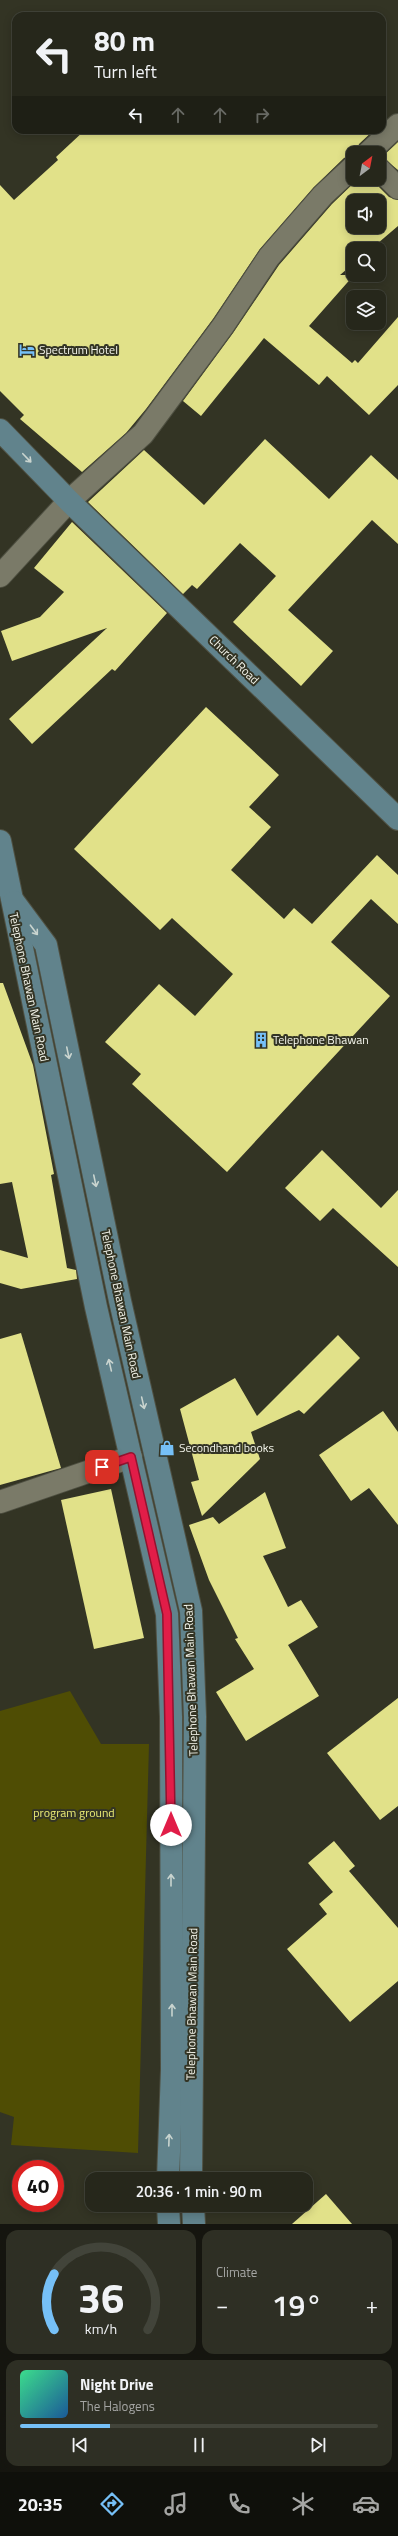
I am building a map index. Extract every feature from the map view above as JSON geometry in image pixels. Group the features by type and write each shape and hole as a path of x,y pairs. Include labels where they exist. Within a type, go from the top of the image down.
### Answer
{"street":[{"path":"375,146 398,124"},
{"path":"0,576 69,501 143,434 223,326 269,256 323,196 346,174"},
{"path":"386,176 398,188"},
{"name":"Church Road","path":"0,430 69,501 398,819"},
{"path":"0,841 11,898"},
{"name":"Telephone Bhawan Main Road","path":"11,898 94,1299 167,1614 171,1718 172,2070 168,2172"},
{"name":"Telephone Bhawan Main Road","path":"11,898 46,944 120,1301 191,1611 195,1717 191,2172"},
{"path":"0,1502 131,1457"},
{"path":"168,2212 169,2224"},
{"path":"193,2212 194,2224"}],"green space":[{"name":"program ground","path":"70,1691 101,1744 149,1744 138,2153 11,2145 14,2117 0,2112 0,1711"}],"building":[{"path":"81,134 370,134 358,146 346,146 346,157 314,187 260,249 213,319 146,409 126,433 82,472 20,419 24,415 0,391 0,185 14,200 58,160 56,157"},
{"path":"398,142 398,170 386,160 386,153"},
{"path":"351,186 378,186 386,194 389,197 398,200 398,226 379,242 346,242 346,270 340,275 346,275 346,282 348,282 309,326 352,363 355,360 358,363 398,317 398,385 369,415 327,376 319,385 264,338 201,416 183,401 233,333 279,265 332,204"},
{"path":"265,439 329,499 371,455 398,480 398,544 372,520 288,610 333,651 301,686 233,622 276,576 240,543 197,589 192,585 183,594 88,502 144,450 204,505"},
{"path":"72,522 167,613 115,671 112,669 32,744 9,719 107,628 12,661 1,631 40,617 64,592 34,568"},
{"path":"206,707 279,775 249,807 271,827 231,870 284,919 294,908 312,924 377,855 398,875 398,924 371,899 331,942 390,996 227,1172 132,1084 141,1074 105,1042 159,984 195,1016 233,974 172,918 160,930 74,849"},
{"path":"0,983 3,983 33,1065 54,1174 51,1175 67,1268 76,1270 77,1279 21,1289 0,1283 0,1250 28,1258 12,1182 0,1184"},
{"path":"322,1150 381,1208 398,1190 398,1267 333,1208 320,1221 285,1188"},
{"path":"21,1333 61,1468 0,1485 0,1339"},
{"path":"338,1335 360,1358 304,1414 299,1410 251,1432 260,1459 202,1516 191,1482 199,1480 180,1409 235,1378 257,1416"},
{"path":"383,1411 398,1432 398,1525 369,1488 351,1501 319,1455"},
{"path":"111,1489 144,1638 94,1649 61,1500"},
{"path":"265,1492 286,1548 263,1556 288,1607 301,1600 318,1627 288,1645 319,1696 246,1741 216,1692 254,1669 235,1639 238,1638 209,1580 189,1525 213,1517 219,1524"},
{"path":"398,1698 398,1806 380,1820 327,1753"},
{"path":"334,1841 355,1866 349,1871 398,1928 398,1981 350,2022 287,1949 327,1914 319,1904 333,1892 308,1863"},
{"path":"326,2194 352,2224 292,2224 306,2212 313,2212 313,2205"}],"place":[{"name":"Spectrum Hotel","path":"27,350"},
{"name":"Telephone Bhawan","path":"261,1040"},
{"name":"Secondhand books","path":"167,1448"}],"route":[{"path":"102,1467 131,1457 167,1614 171,1718 171,1825"}]}
